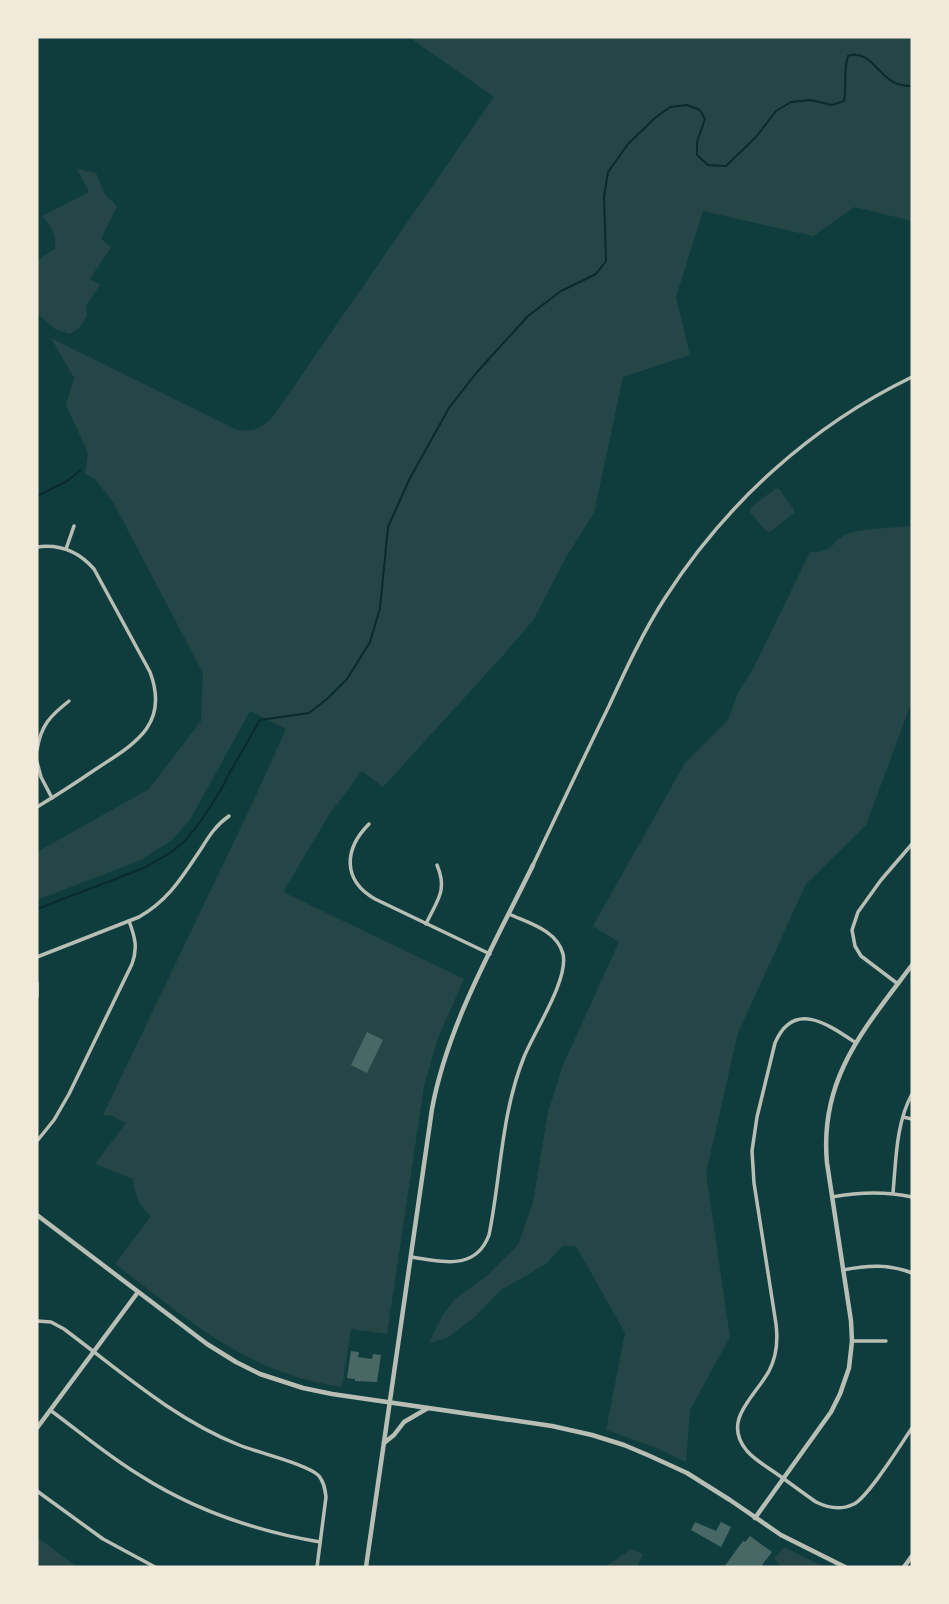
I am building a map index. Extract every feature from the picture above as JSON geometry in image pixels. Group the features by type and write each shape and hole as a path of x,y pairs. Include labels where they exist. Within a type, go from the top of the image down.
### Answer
{"street":[{"path":"366,1567 432,1110 453,1032 640,641 665,598 700,548 750,492 806,442 859,406 912,377"},
{"path":"66,549 74,526"},
{"path":"37,547 66,549 82,556 89,563 150,672 155,701 150,723 137,741 37,807"},
{"path":"37,750 46,722 68,701"},
{"path":"37,762 52,798"},
{"path":"37,957 155,908 178,883 217,824 229,816"},
{"path":"369,824 359,835 351,853 351,868 355,880 368,895 490,954"},
{"path":"898,984 861,956 855,946 852,930 858,912 912,844"},
{"path":"426,924 442,889 437,865"},
{"path":"411,1256 450,1262 464,1260 477,1253 489,1235 514,1084 564,967 562,950 554,937 509,914"},
{"path":"37,1141 54,1120 69,1094 132,964 136,941 129,921"},
{"path":"755,1518 826,1420 847,1376 852,1321 826,1154 828,1112 839,1076 856,1043 912,965"},
{"path":"37,983 37,996"},
{"path":"856,1043 829,1024 819,1020 802,1019 787,1027 775,1043 754,1131 752,1151 776,1324 776,1352 770,1368 743,1409 737,1433 748,1452 784,1479 821,1505 842,1507 852,1505 866,1493 912,1428"},
{"path":"893,1193 903,1117 912,1094"},
{"path":"903,1117 912,1119"},
{"path":"832,1197 870,1192 912,1197"},
{"path":"37,1215 207,1344 260,1374 316,1391 552,1426 624,1446 661,1460 696,1479 781,1535 845,1567"},
{"path":"843,1270 876,1265 912,1273"},
{"path":"37,1428 138,1292"},
{"path":"37,1321 57,1325 159,1401 198,1426 238,1445 304,1466 317,1474 323,1482 326,1497 317,1567"},
{"path":"852,1341 887,1340"},
{"path":"384,1444 406,1420 428,1408"},
{"path":"50,1410 126,1467 175,1496 214,1514 256,1528 320,1542"},
{"path":"37,1491 103,1539 155,1567"},
{"path":"904,1567 912,1556"}],"shaded area":[{"path":"409,37 912,37 912,221 855,207 813,236 703,211 676,297 690,355 623,377 594,513 565,559 534,619 383,787 362,771 329,815 283,892 464,979 438,1038 424,1086 387,1334 351,1329 342,1387 276,1370 247,1357 194,1324 115,1264 151,1216 138,1199 133,1179 95,1164 126,1123 103,1115 286,729 250,711 191,818 172,840 141,860 37,900 37,852 149,789 201,721 203,673 113,502 95,479 85,474 88,453 66,405 74,378 51,338 237,430 256,429 268,422 494,97"},
{"path":"77,169 96,173 105,195 117,206 101,239 111,247 90,279 100,285 86,305 87,316 78,329 70,334 55,329 37,313 37,260 55,249 53,231 42,216 89,192"},
{"path":"775,489 779,489 794,509 794,513 770,532 766,531 750,512 751,507"},
{"path":"912,526 912,701 866,825 806,884 738,1033 706,1173 730,1337 690,1410 686,1462 606,1430 625,1333 576,1246 562,1246 546,1264 501,1290 475,1317 447,1338 429,1343 442,1316 455,1299 488,1275 518,1245 533,1202 548,1112 563,1065 619,942 593,926 685,763 728,720 738,693 754,667 810,552 829,548 850,533"},
{"path":"37,1537 77,1567 37,1567"},
{"path":"784,1547 824,1567 783,1567 774,1559"},
{"path":"631,1549 643,1554 637,1567 605,1567"}],"building":[{"path":"367,1032 383,1040 367,1073 351,1065"},
{"path":"351,1351 359,1352 358,1357 372,1359 373,1354 381,1355 377,1382 347,1378"},
{"path":"695,1522 716,1531 721,1522 731,1527 721,1547 691,1530"},
{"path":"750,1536 772,1552 762,1565 765,1567 724,1567 743,1541"}],"waterway":[{"path":"37,909 144,868 170,853 185,841 201,821 260,720 309,713 347,679 370,642 380,608 388,527 410,478 449,408 477,372 528,316 561,291 596,274 606,261 604,197 608,172 628,144 655,118 670,107 687,105 700,110 705,119 697,142 697,155 708,165 726,166 756,137 776,111 791,102 811,100 832,105 844,101 848,56 862,56 895,83 912,86"},
{"path":"37,496 67,481 81,470"}]}
